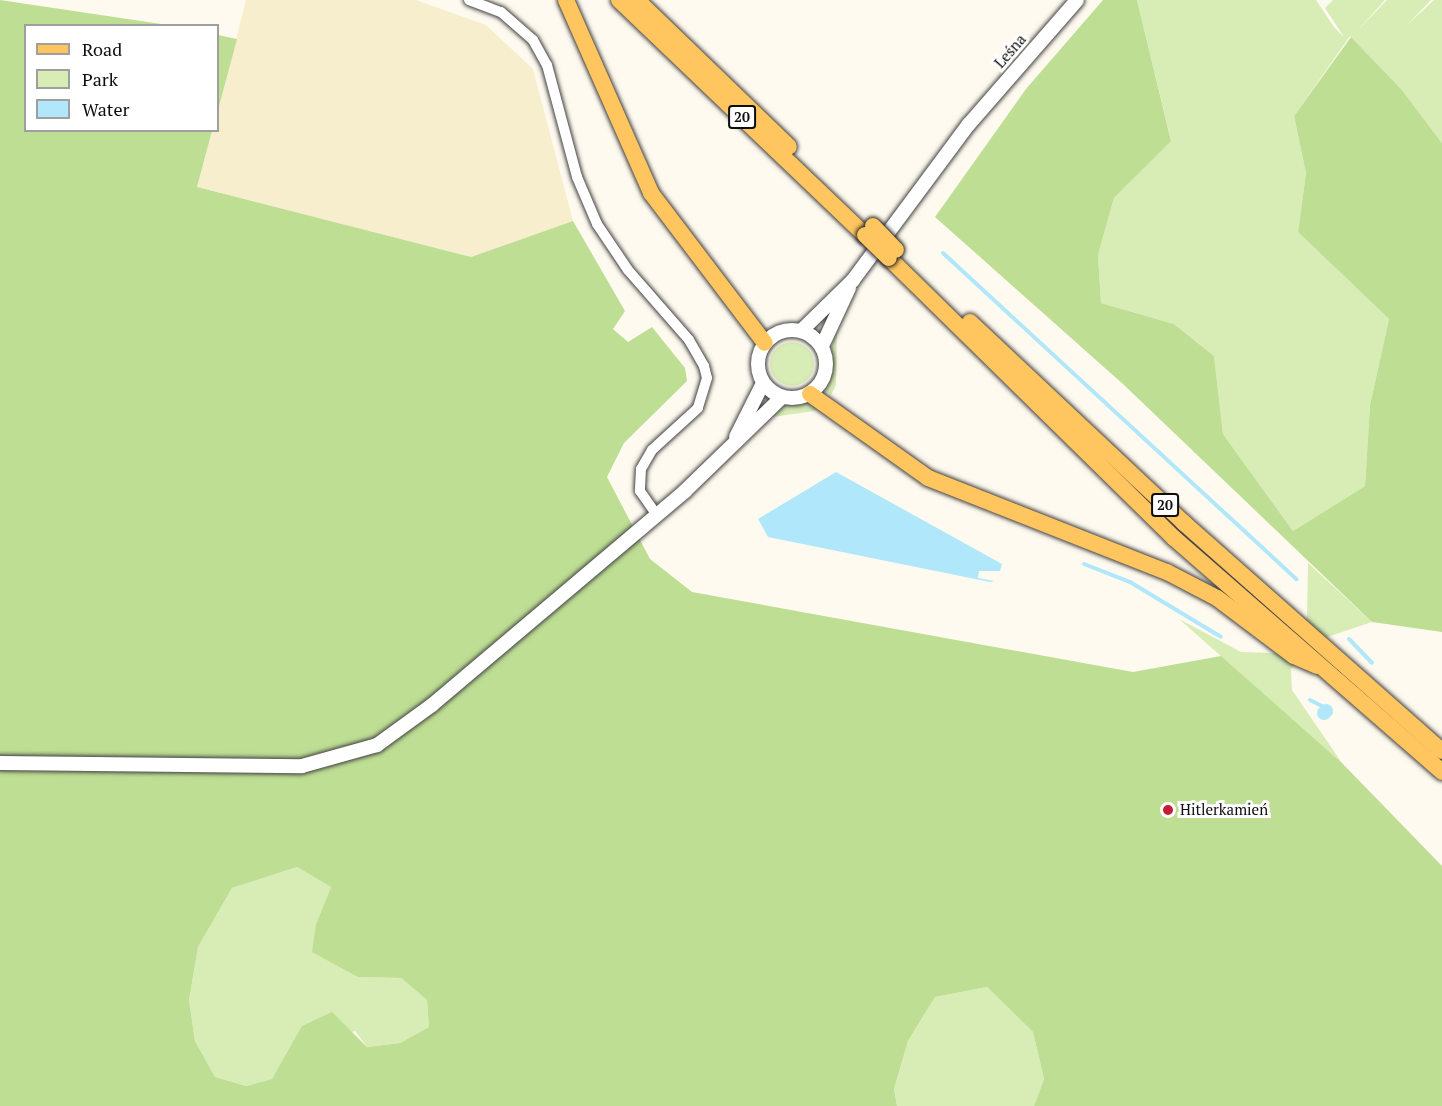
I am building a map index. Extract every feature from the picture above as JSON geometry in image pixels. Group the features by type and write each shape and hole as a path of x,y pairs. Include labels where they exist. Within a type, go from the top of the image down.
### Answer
{"main road":[{"path":"566,0 660,208 765,343"},
{"name":"20","path":"619,0 869,230"},
{"name":"20","path":"639,0 1174,538 1442,772"},
{"name":"20","path":"893,254 1184,523 1442,751"},
{"path":"810,394 928,478 1159,568 1243,615 1294,656 1329,671"}],"street":[{"path":"469,0 510,18 537,46 594,218 704,366 707,378 698,408 652,450 641,469 640,490 657,515"},
{"name":"Leśna","path":"853,280 969,124 1077,0"},
{"path":"0,764 302,766 347,757 377,745 432,705 657,515 782,397 810,394 826,373 822,346 853,280"},
{"path":"782,397 764,383 758,361 765,343 778,333 801,331 853,280"},
{"path":"801,331 822,346"},
{"path":"732,444 764,383"}],"shaded area":[{"path":"246,0 416,0 486,25 533,69 573,221 471,257 197,187 212,132 219,132 219,106"}],"green space":[{"path":"0,0 161,24 24,24 24,132 212,132 197,187 471,257 573,221 625,311 613,329 628,342 652,327 685,368 687,381 624,443 607,477 650,559 692,592 1133,672 1221,656 1342,763 1442,866 1442,1106 1034,1106 1044,1079 1033,1032 987,987 935,997 908,1041 894,1089 897,1106 0,1106","holes":["297,867 331,887 316,924 312,952 358,977 401,978 427,1000 429,1027 400,1043 367,1047 332,1012 302,1026 272,1079 247,1086 215,1077 195,1041 189,1000 198,947 232,888"]},
{"path":"1103,0 1137,0 1171,141 1114,198 1098,255 1101,303 1174,324 1214,356 1223,434 1293,531 1365,486 1370,405 1389,319 1298,232 1306,173 1294,116 1351,37 1402,90 1442,143 1442,632 1372,622 1124,385 935,217 1026,89"},
{"path":"1137,0 1316,0 1334,27 1344,37 1325,8 1333,0 1385,0 1356,32 1387,0 1431,0 1407,25 1434,0 1442,0 1442,143 1402,90 1350,36 1294,116 1306,173 1298,232 1389,319 1370,405 1365,486 1293,531 1223,434 1214,356 1174,324 1101,303 1098,255 1114,198 1171,140"},
{"path":"219,35 237,39 219,106"},
{"path":"837,322 836,385 831,395 824,388"},
{"path":"792,342 807,349 814,364 807,379 792,386 777,379 770,364 777,349"},
{"path":"810,401 822,405 814,411 766,418 784,403"},
{"path":"1308,563 1372,622 1321,639 1291,669 1292,690 1342,763 1179,619 1241,652 1275,653 1307,618"},
{"path":"297,867 331,887 316,924 358,977 401,978 427,1000 429,1027 400,1043 367,1047 355,1031 287,1055 272,1079 248,1086 215,1077 195,1041 189,1000 198,947 232,888"},
{"path":"987,987 1033,1032 1044,1079 1034,1106 897,1106 894,1089 908,1041 935,997"}],"water":[{"path":"836,472 1002,564 1000,571 979,571 978,578 994,581 990,582 768,537 758,519"}],"waterway":[{"path":"943,253 1296,579"},
{"path":"1084,564 1130,582 1221,637"},
{"path":"1349,639 1372,663"},
{"path":"1310,700 1328,709"}],"place":[{"name":"Hitlerkamień","path":"1168,810"}]}
